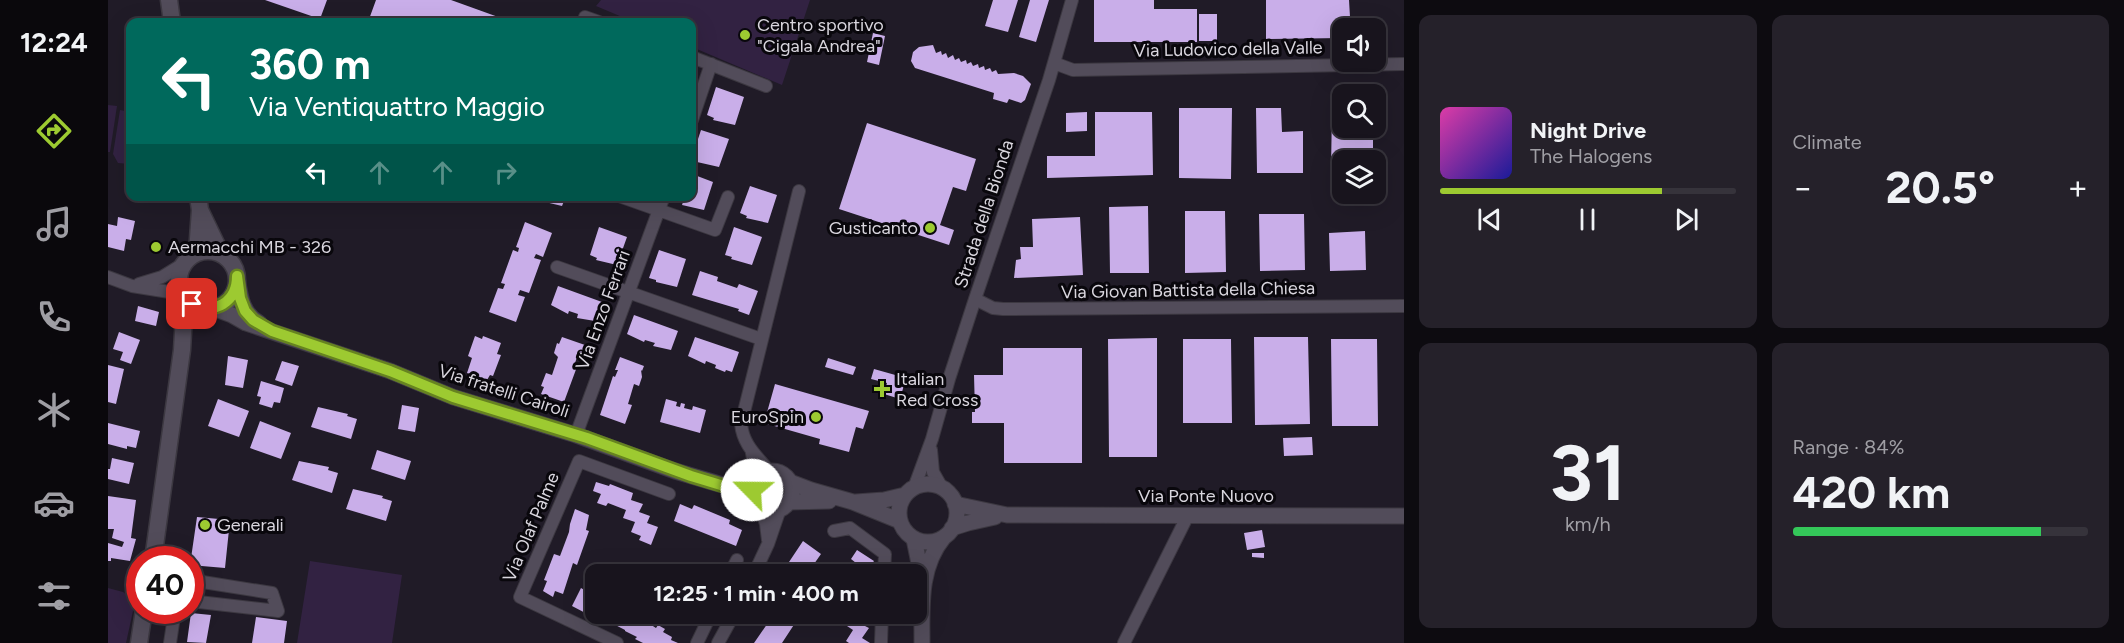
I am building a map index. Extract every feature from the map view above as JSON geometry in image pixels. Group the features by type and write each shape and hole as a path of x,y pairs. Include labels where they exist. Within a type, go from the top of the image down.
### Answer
{"main road":[{"path":"170,0 172,18"},
{"path":"197,253 199,203"},
{"path":"199,203 221,254"},
{"path":"155,546 186,316 179,278 183,264 197,253 213,251 221,254 234,266 237,276 234,293 222,305 200,316 182,350"},
{"path":"184,296 192,304 211,309"},
{"path":"139,643 142,624"}],"street":[{"name":"Strada della Bionda","path":"909,491 932,440 949,379 1054,63 1072,0"},
{"path":"696,58 766,86"},
{"name":"Via Ludovico della Valle","path":"1054,63 1073,70 1404,64"},
{"path":"696,108 711,64"},
{"path":"768,544 766,524 757,501 760,477 741,424 799,191"},
{"path":"632,201 715,230 728,197"},
{"name":"Via Enzo Ferrari","path":"576,435 662,201"},
{"path":"132,286 162,277 183,264"},
{"path":"557,267 761,339"},
{"name":"Via fratelli Cairoli","path":"237,276 240,298 245,311 253,320 272,331"},
{"path":"108,278 132,286 184,296"},
{"name":"Via Giovan Battista della Chiesa","path":"975,299 993,308 1003,309 1404,306"},
{"name":"Via fratelli Cairoli","path":"211,309 390,371 453,397 576,435 724,486 757,501"},
{"name":"Strada della Bionda","path":"932,440 931,463 942,488"},
{"name":"Via Olaf Palme","path":"617,643 520,597 579,461 669,494"},
{"path":"760,477 782,474 790,482 810,490 900,521"},
{"name":"Via fratelli Cairoli","path":"724,486 760,477"},
{"path":"759,564 792,492 790,482"},
{"path":"757,501 770,510 784,506 884,500 923,485 942,488 952,498 956,512 949,532 936,548 927,567"},
{"path":"909,491 901,503 900,521 908,534 914,538 918,564"},
{"name":"Via Ponte Nuovo","path":"955,504 1007,515"},
{"name":"Via Ponte Nuovo","path":"914,538 930,542 978,520 1007,515 1404,516"},
{"path":"1124,643 1188,515"},
{"path":"834,531 850,528 885,554 884,564"},
{"path":"735,564 737,560"},
{"path":"204,582 272,592 278,611 204,603"},
{"path":"170,643 173,624"},
{"path":"697,643 706,624"},
{"path":"718,643 728,624"},
{"path":"881,643 882,624"},
{"path":"922,624 922,643"}],"shaded area":[{"name":"Centro sportivo \"Cigala Andrea\"","path":"601,0 810,0 782,85 696,49 696,18 624,18 596,6"},
{"path":"108,105 117,106 110,152 108,152"},
{"path":"120,110 126,111 126,164 118,163 113,154"},
{"path":"310,561 402,575 392,643 297,643"},
{"path":"108,588 126,594 126,624 130,624 126,643 108,643"}],"building":[{"path":"265,0 327,0 320,18"},
{"path":"376,0 451,0 501,18 369,18"},
{"path":"993,0 1018,0 1008,32 985,26"},
{"path":"1030,0 1049,0 1036,42 1019,37"},
{"path":"1094,0 1154,0 1154,9 1197,9 1197,42 1094,42"},
{"path":"1266,0 1349,0 1350,17 1362,17 1332,18 1332,38 1266,39"},
{"path":"1199,14 1217,14 1217,41 1199,41"},
{"path":"873,33 885,36 879,65 867,62"},
{"path":"933,45 936,53 941,51 942,55 946,53 948,58 953,55 955,60 959,58 961,62 966,60 967,64 971,62 973,66 978,64 979,68 984,66 985,70 990,68 992,72 996,70 998,74 1014,73 1023,76 1031,84 1025,100 1021,103 1009,99 1007,103 993,99 994,93 915,68 911,61 913,52 919,47"},
{"path":"716,87 744,97 735,125 713,120 714,118 707,115"},
{"path":"1179,108 1232,108 1231,179 1179,178"},
{"path":"1256,108 1281,108 1282,132 1303,131 1303,173 1257,173"},
{"path":"1332,109 1332,138 1373,138 1373,150 1332,150 1331,169"},
{"path":"1087,112 1087,131 1066,132 1066,113"},
{"path":"1095,112 1152,112 1153,175 1047,178 1047,156 1095,156"},
{"path":"867,123 976,159 966,191 953,187 940,225 954,230 949,245 839,209"},
{"path":"701,130 729,139 719,167 697,162 696,145"},
{"path":"696,176 713,182 704,210 682,205 683,202 680,201 696,201"},
{"path":"750,186 777,195 768,223 746,218 747,216 740,213"},
{"path":"541,201 564,201 562,206"},
{"path":"1148,206 1149,273 1110,273 1109,207"},
{"path":"1185,211 1225,211 1226,272 1185,273"},
{"path":"1259,214 1304,214 1305,270 1260,271"},
{"path":"118,217 135,221 131,240 126,239 124,251 108,247 108,224 117,226"},
{"path":"1080,217 1083,275 1014,278 1016,260 1021,259 1020,247 1033,247 1032,219"},
{"path":"525,222 552,233 543,257 536,254 534,258 541,260 529,293 520,290 518,295 525,297 516,322 489,312 498,288 503,289 505,284 501,283 513,250 518,252 519,248 516,247"},
{"path":"599,227 627,237 617,265 596,260 597,258 590,255"},
{"path":"734,227 762,237 752,265 725,255"},
{"path":"1365,231 1366,270 1330,271 1329,233"},
{"path":"659,250 686,259 677,287 649,278"},
{"path":"700,271 718,277 717,281 737,288 739,284 758,291 749,315 738,311 739,309 692,295"},
{"path":"558,286 602,302 595,321 577,318 578,314 569,311 568,314 551,305"},
{"path":"138,306 159,312 156,326 135,321"},
{"path":"634,315 678,331 671,350 653,346 655,343 645,340 644,342 627,334"},
{"path":"119,332 140,340 131,364 120,360 123,352 113,349"},
{"path":"475,336 482,339 483,336 501,343 497,354 501,355 493,376 490,375 487,380 467,373 472,358 468,356"},
{"path":"562,337 585,345 581,355 578,354 575,363 578,364 564,402 541,394 544,387 541,386 546,373 552,375 558,357 554,353"},
{"path":"695,337 739,352 732,372 726,370 725,372 715,368 716,365 706,361 705,364 688,356"},
{"path":"1254,337 1308,337 1310,424 1255,425"},
{"path":"1157,338 1157,457 1109,457 1108,339"},
{"path":"1183,339 1231,339 1232,423 1183,423"},
{"path":"1331,339 1377,339 1378,426 1332,426"},
{"path":"1003,348 1082,348 1082,463 1004,463 1004,423 972,423 972,412 975,412 974,375 1003,375"},
{"path":"228,356 248,360 243,388 225,385"},
{"path":"620,357 644,366 641,370 642,377 639,386 634,384 628,404 632,405 625,424 600,415 613,376 615,377 618,370 615,370"},
{"path":"828,358 856,367 853,375 825,367"},
{"path":"282,361 299,366 292,386 275,380"},
{"path":"108,365 124,369 116,404 108,402"},
{"path":"874,369 906,378 900,399 884,394 887,383 871,379"},
{"path":"261,381 284,388 280,403 274,402 272,408 259,404 261,397 257,396"},
{"name":"EuroSpin","path":"775,384 869,411 863,429 856,427 849,452 819,444 820,439 764,423"},
{"path":"218,399 249,411 239,437 208,426"},
{"path":"666,399 677,402 676,406 680,407 681,403 685,404 684,408 692,410 693,406 706,410 700,433 660,422"},
{"path":"402,405 419,408 415,432 398,429"},
{"path":"318,407 348,414 347,416 357,419 351,439 311,427"},
{"path":"260,421 291,433 281,459 250,448"},
{"path":"108,423 140,431 136,448 127,446 127,449 108,444"},
{"path":"1312,437 1313,455 1284,456 1283,438"},
{"path":"377,450 411,461 405,480 371,469"},
{"path":"112,458 134,463 129,484 108,479 108,469 110,469"},
{"path":"299,461 329,467 328,470 338,473 332,493 292,480"},
{"path":"596,482 609,486 610,484 633,493 631,500 643,504 639,512 650,516 647,523 658,527 651,545 639,540 641,536 631,532 635,522 623,518 626,510 608,503 606,506 597,503 601,494 593,491"},
{"path":"353,489 383,496 382,498 392,501 386,521 346,509"},
{"path":"108,496 136,500 131,538 136,539 134,546 126,546 126,560 111,558 111,561 108,561 108,543 122,547 124,542 112,538 114,529 108,529"},
{"path":"680,504 692,509 694,505 730,520 729,524 742,530 736,546 674,521"},
{"path":"575,509 589,515 586,530 589,531 577,565 573,563 563,594 555,591 553,597 543,591 547,581 544,580 554,554 560,556"},
{"path":"197,517 230,520 225,568 204,566 204,546 193,546"},
{"path":"1262,530 1265,547 1247,550 1244,533"},
{"path":"803,541 821,554 814,564 788,564"},
{"path":"857,550 874,561 872,564 855,564 851,559"},
{"path":"1252,553 1264,553 1264,558 1252,557"},
{"path":"581,588 585,590 585,613 572,606"},
{"path":"204,614 211,615 206,643 187,642 189,624 204,624"},
{"path":"256,617 287,621 284,643 252,643"},
{"path":"613,624 650,624 656,628 658,625 665,629 663,632 672,637 671,640 678,643 643,643"},
{"path":"767,624 794,624 782,643 754,643"},
{"path":"848,624 864,624 869,628 862,638 870,643 846,641 853,630 847,626"}],"place":[{"name":"Centro sportivo \"Cigala Andrea\"","path":"745,35"},
{"name":"Gusticanto","path":"930,228"},
{"name":"Aermacchi MB - 326","path":"156,247"},
{"name":"Italian Red Cross","path":"882,389"},
{"name":"EuroSpin","path":"816,417"},
{"name":"Generali","path":"205,525"}],"route":[{"path":"192,304 208,309 222,305 234,293 237,276 240,298 245,311 253,320 272,331 390,371 453,397 587,438 691,476 724,486 755,480 752,490"}]}
